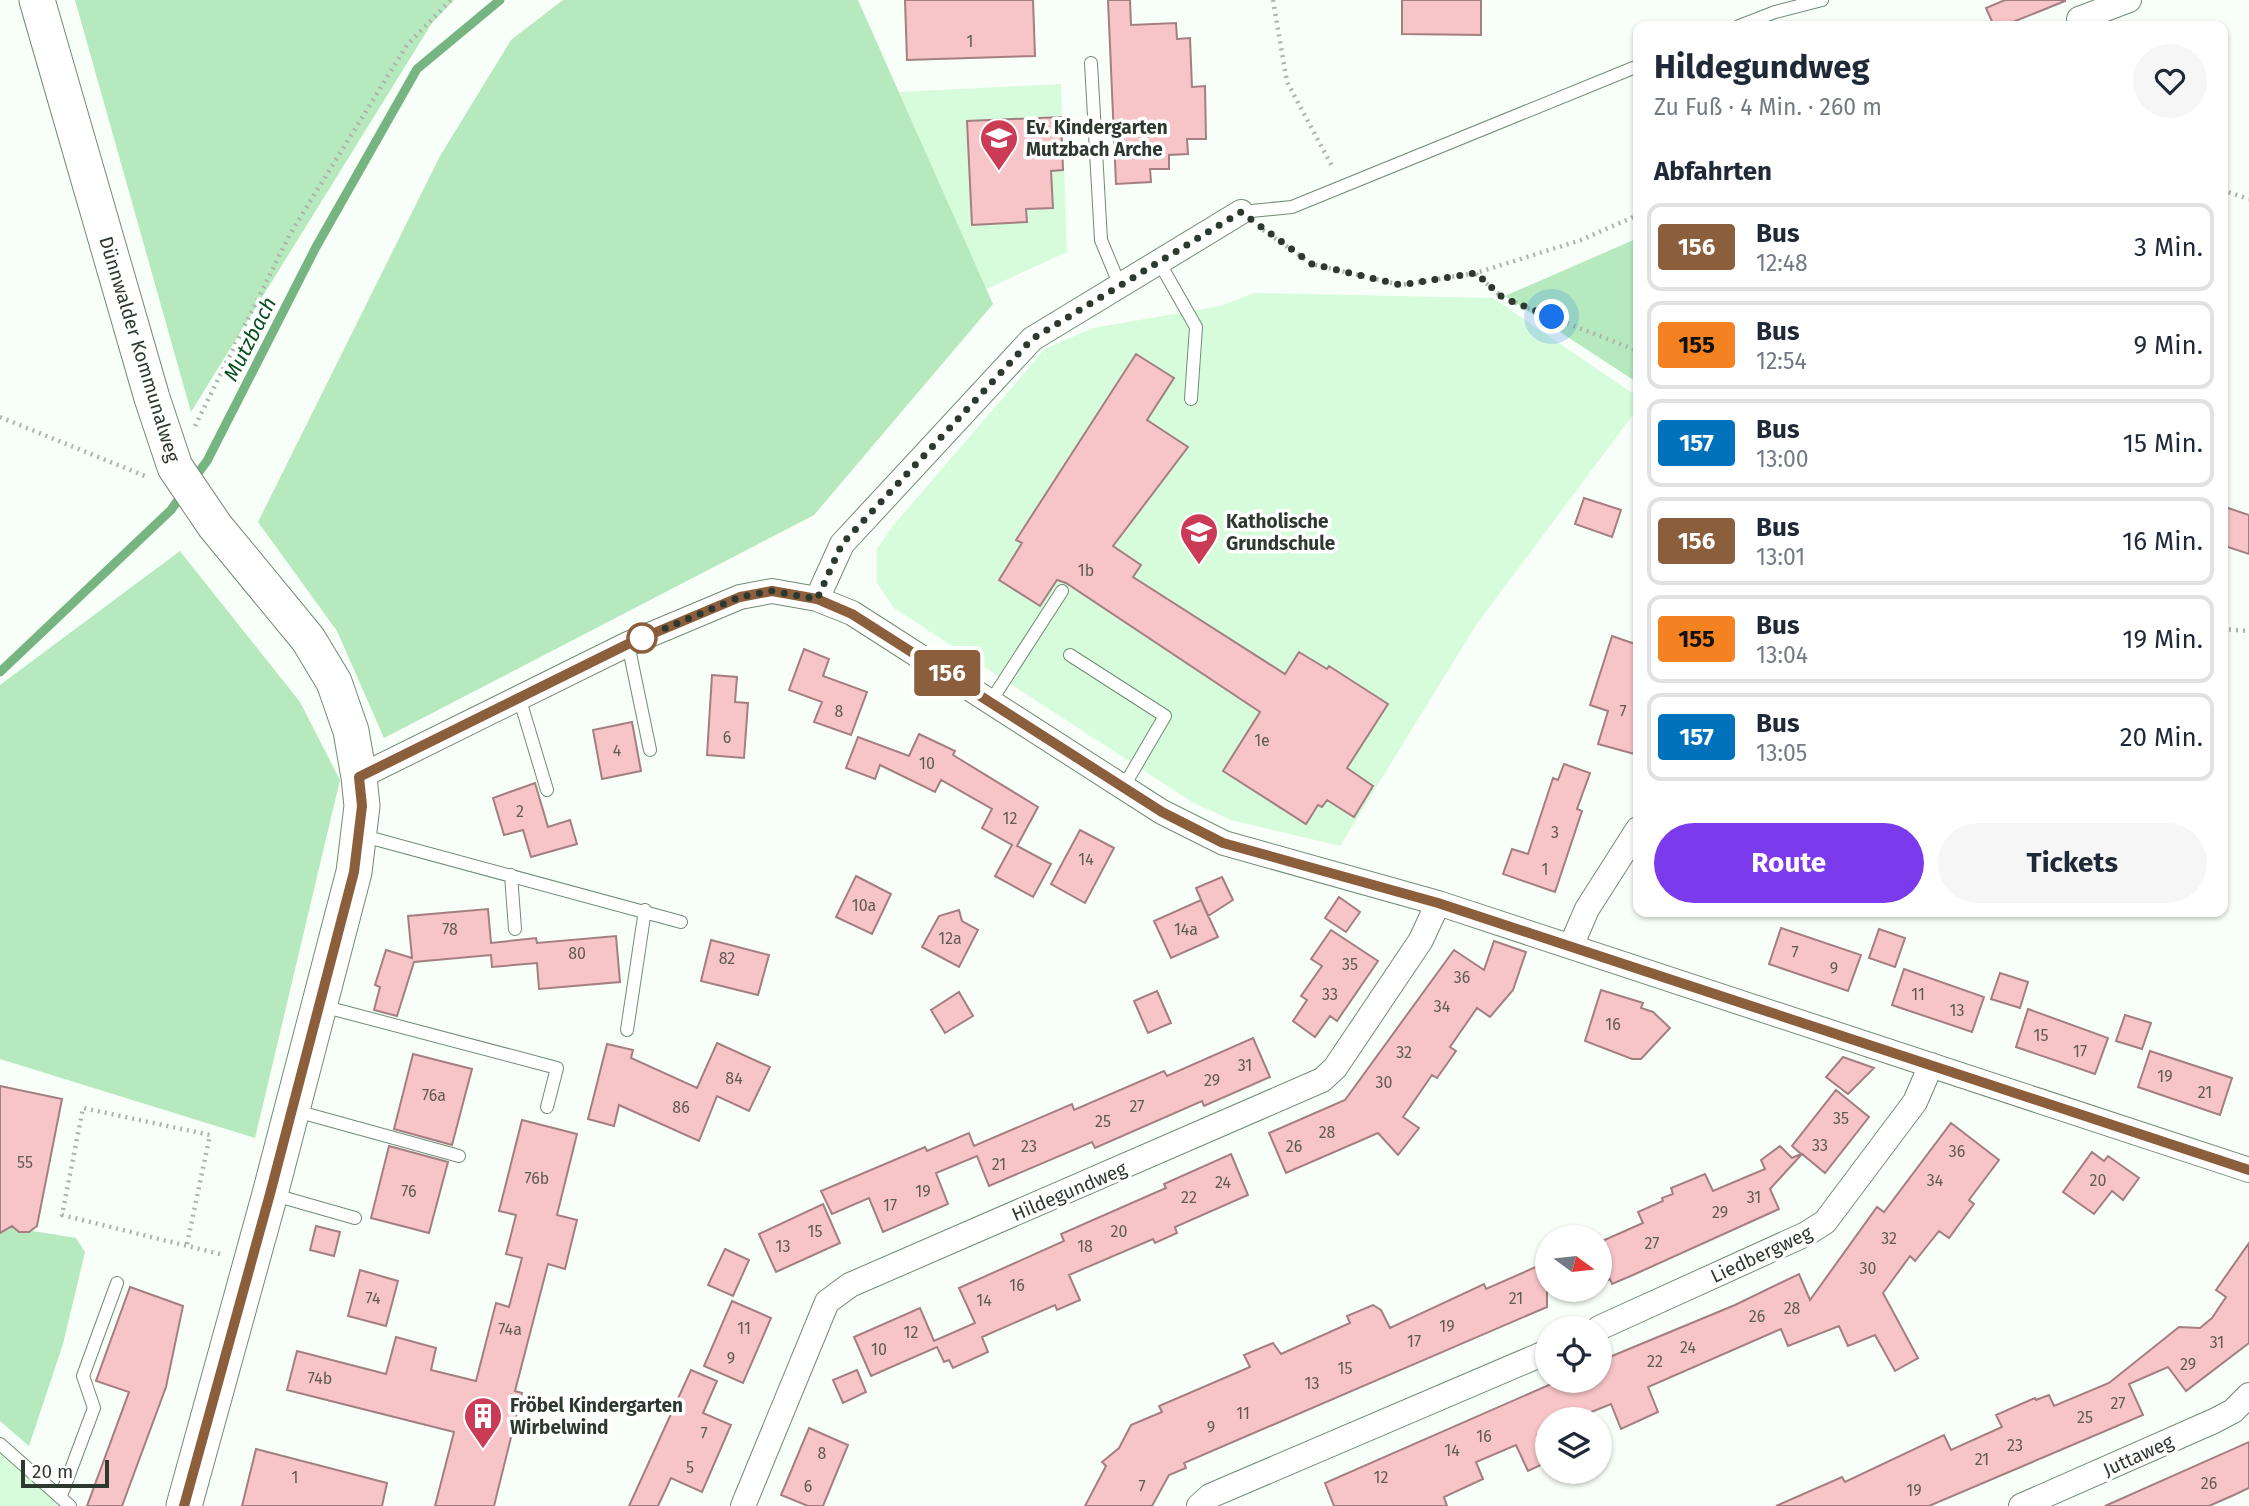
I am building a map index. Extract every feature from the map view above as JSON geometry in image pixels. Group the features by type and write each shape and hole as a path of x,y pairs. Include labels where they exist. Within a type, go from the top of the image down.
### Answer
{"main road":[{"name":"Dünnwalder Kommunalweg","path":"37,0 152,398 168,474 215,526 308,639 334,682 351,731 359,777 360,835 354,872 270,1194 184,1506"}],"street":[{"path":"2079,19 2129,0"},
{"path":"817,599 842,544 1032,339 1241,212"},
{"path":"359,777 628,644 740,597 772,591 817,599 852,614 1173,818 1223,843 1438,903 2249,1170"},
{"path":"1571,946 1587,909 1633,837"},
{"name":"Hildegundweg","path":"743,1506 827,1302 850,1285 1322,1080 1335,1068 1421,940 1438,903"},
{"name":"Liedbergweg","path":"1612,1322 1825,1222 1915,1102 1931,1065"},
{"path":"1199,1506 1210,1496 1535,1357"},
{"name":"Juttaweg","path":"2021,1506 2214,1421 2233,1411 2249,1395"}],"lane":[{"path":"1752,21 1822,0"},
{"path":"1091,63 1101,240 1120,286"},
{"path":"1241,212 1292,207 1633,68"},
{"path":"1159,262 1196,327 1191,399"},
{"path":"991,701 1062,591"},
{"path":"628,644 650,750"},
{"path":"1070,655 1165,716 1124,786"},
{"path":"519,697 547,790"},
{"path":"360,835 645,910 681,922"},
{"path":"511,875 516,929"},
{"path":"627,1030 645,910"},
{"path":"320,1006 557,1068 547,1107"},
{"path":"292,1110 459,1156"},
{"path":"270,1194 355,1218"},
{"path":"0,1445 65,1501 94,1408 83,1376 117,1283"},
{"path":"0,1445 0,1457"}],"path":[{"path":"0,417 168,474 290,234 407,45 450,0"},
{"path":"1273,0 1287,82 1343,187"},
{"path":"2228,192 2249,199"},
{"path":"1241,212 1312,264 1401,285 1476,273 1581,240 1633,217"},
{"path":"1476,273 1503,298 1633,349"},
{"path":"2228,629 2249,631"},
{"path":"187,1244 209,1135 83,1108 62,1215 251,1262"}],"shaded area":[{"path":"75,0 454,0 432,23 191,412"},
{"path":"563,0 858,0 993,304 814,515 384,738 337,631 258,522 440,156 511,40"},
{"name":"Ev. Kindergarten Mutzbach Arche","path":"1061,84 1067,252 986,289 899,92"},
{"path":"1633,240 1633,380 1505,296"},
{"name":"Katholische Grundschule","path":"1254,293 1493,298 1633,394 1633,415 1476,625 1340,846 1231,820 1192,802 894,608 877,583 877,549 892,527 1045,349 1093,328 1221,306"},
{"path":"180,551 300,702 340,780 255,1138 0,1059 0,685"},
{"path":"11,1225 24,1233 33,1231 76,1238 85,1252 63,1344 29,1446 0,1421 0,1232"},
{"path":"0,1444 70,1506 0,1506"}],"building":[{"path":"905,0 1033,0 1035,56 907,60"},
{"path":"1108,0 1130,0 1131,25 1176,23 1177,39 1190,38 1192,87 1205,86 1206,139 1187,139 1188,154 1169,155 1169,169 1150,169 1151,182 1116,184"},
{"path":"1402,0 1481,0 1481,35 1402,34"},
{"path":"2005,0 2065,0 2015,21 1992,21 1986,8"},
{"path":"1061,117 1063,170 1051,171 1053,208 1026,209 1027,222 972,225 967,121"},
{"path":"1136,354 1174,378 1147,420 1188,447 1113,546 1141,565 1133,577 1285,674 1299,652 1327,669 1329,666 1388,704 1347,768 1373,786 1354,817 1327,800 1322,807 1318,805 1306,824 1223,771 1260,712 1066,583 1057,580 1040,606 999,580 1022,543 1016,540"},
{"path":"1584,498 1621,510 1612,537 1575,524"},
{"path":"2228,508 2249,515 2249,554 2228,547"},
{"path":"1612,636 1633,643 1633,754 1598,744 1608,711 1590,705"},
{"path":"804,649 829,659 823,676 867,692 851,735 814,722 822,702 789,690"},
{"path":"712,675 737,677 735,702 748,703 744,758 707,755"},
{"path":"632,722 641,771 602,779 593,730"},
{"path":"919,734 955,751 953,755 1038,807 1017,846 1051,864 1033,897 995,876 1012,845 982,828 992,809 941,780 935,792 880,765 875,779 846,768 858,737 909,756"},
{"path":"1564,764 1590,773 1577,809 1582,811 1555,892 1503,874 1512,849 1528,854 1553,778 1558,780"},
{"path":"535,783 548,827 570,820 577,844 531,857 523,830 504,835 493,798"},
{"path":"1080,830 1114,848 1085,903 1051,884"},
{"path":"856,876 891,894 872,934 836,917"},
{"path":"1222,877 1233,900 1208,916 1196,888"},
{"path":"1339,897 1360,912 1346,932 1325,918"},
{"path":"1201,900 1218,937 1171,958 1154,921"},
{"path":"488,909 491,943 536,938 537,943 616,936 620,982 539,989 537,963 492,967 491,955 414,962 397,1016 374,1010 380,987 375,985 386,950 412,958 408,916"},
{"path":"959,910 962,921 978,930 959,967 922,947 939,916"},
{"path":"1781,928 1861,955 1848,991 1769,964"},
{"path":"1879,929 1905,938 1895,967 1869,958"},
{"path":"1331,930 1378,961 1337,1021 1330,1016 1315,1037 1293,1021 1307,1000 1301,996 1322,966 1311,959"},
{"path":"711,940 769,955 758,995 701,981"},
{"path":"1494,941 1526,952 1513,990 1490,1017 1477,1008 1450,1047 1456,1051 1437,1078 1432,1075 1403,1117 1419,1128 1398,1155 1378,1133 1286,1173 1269,1133 1345,1100 1454,950 1484,970"},
{"path":"1904,969 1984,997 1972,1032 1892,1005"},
{"path":"2000,973 2028,982 2020,1008 1991,999"},
{"path":"1601,990 1643,1003 1641,1008 1653,1012 1670,1028 1641,1059 1632,1059 1585,1041"},
{"path":"1157,991 1171,1023 1148,1033 1134,1001"},
{"path":"959,992 973,1016 945,1033 931,1010"},
{"path":"2028,1009 2108,1038 2095,1074 2016,1047"},
{"path":"2125,1015 2151,1023 2142,1049 2116,1041"},
{"path":"1253,1038 1270,1077 1204,1106 1202,1101 1095,1148 1092,1142 989,1186 977,1156 936,1173 948,1204 883,1232 869,1198 832,1214 821,1191 925,1147 927,1151 969,1133 974,1146 1072,1104 1074,1110 1164,1071 1167,1076"},
{"path":"717,1043 770,1067 749,1111 717,1096 699,1141 619,1105 614,1126 588,1119 607,1044 633,1050 631,1058 697,1088"},
{"path":"2150,1051 2232,1078 2220,1115 2138,1087"},
{"path":"413,1054 472,1069 452,1145 394,1129"},
{"path":"1843,1057 1874,1068 1848,1094 1826,1077"},
{"path":"0,1086 62,1099 37,1226 29,1232 19,1232 12,1226 0,1233"},
{"path":"1836,1090 1869,1117 1825,1173 1802,1154 1770,1189 1779,1209 1612,1284 1612,1237 1643,1223 1638,1212 1673,1194 1671,1188 1705,1174 1713,1191 1765,1169 1761,1160 1780,1146 1792,1158 1801,1154 1792,1146"},
{"path":"522,1120 577,1134 557,1215 577,1220 565,1269 548,1264 515,1391 522,1393 494,1506 435,1506 454,1432 287,1390 297,1351 386,1374 396,1337 436,1348 431,1370 476,1381 496,1303 509,1307 522,1258 506,1254 516,1215 499,1211"},
{"path":"1951,1123 1999,1160 1969,1200 1974,1204 1949,1238 1939,1231 1915,1261 1910,1256 1883,1293 1918,1358 1895,1371 1875,1335 1848,1346 1839,1326 1788,1346 1781,1329 1648,1387 1658,1412 1621,1429 1611,1404 1604,1407 1535,1407 1535,1468 1528,1471 1516,1445 1476,1462 1483,1479 1444,1497 1447,1506 1334,1506 1325,1483 1535,1391 1612,1393 1612,1356 1735,1305 1799,1274 1810,1300 1877,1207 1884,1212"},
{"path":"389,1146 448,1162 429,1233 371,1218"},
{"path":"2092,1152 2104,1161 2108,1156 2139,1178 2123,1200 2112,1191 2094,1214 2063,1192"},
{"path":"1231,1154 1248,1195 1175,1227 1177,1233 1155,1243 1153,1239 1069,1275 1080,1300 1057,1310 1055,1305 982,1337 988,1352 953,1368 949,1360 944,1362 937,1347 871,1376 854,1337 920,1308 934,1341 975,1323 959,1288 1064,1241 1061,1234 1166,1188 1164,1184"},
{"path":"823,1204 840,1243 776,1272 759,1234"},
{"path":"316,1226 340,1232 334,1256 310,1250"},
{"path":"2249,1243 2249,1343 2186,1391 2168,1367 2129,1384 2143,1415 1929,1506 1776,1506 1842,1477 1845,1482 1944,1435 1951,1450 2002,1427 1996,1415 2035,1398 2036,1400 2049,1395 2054,1406 2109,1383 2179,1327 2200,1328 2212,1318 2226,1297 2216,1290"},
{"path":"725,1249 749,1260 733,1296 708,1285"},
{"path":"1535,1267 1535,1302 1547,1302 1547,1307 1184,1463 1186,1468 1169,1475 1152,1506 1085,1506 1106,1466 1102,1462 1119,1448 1131,1425 1162,1412 1159,1406 1250,1367 1244,1355 1273,1343 1281,1354 1350,1323 1347,1316 1373,1305 1381,1310 1390,1328 1484,1284 1486,1289"},
{"path":"360,1270 398,1281 386,1326 348,1316"},
{"path":"130,1287 183,1306 166,1387 122,1506 87,1506 129,1392 96,1381"},
{"path":"732,1301 771,1318 743,1383 704,1366"},
{"path":"691,1370 717,1381 703,1413 731,1425 702,1492 671,1478 658,1506 629,1506"},
{"path":"857,1370 866,1392 843,1403 833,1380"},
{"path":"809,1428 848,1445 823,1506 808,1506 781,1495"},
{"path":"2249,1442 2249,1488 2234,1495 2209,1506 2105,1506"},
{"path":"256,1449 387,1483 382,1506 242,1506"}],"waterway":[{"name":"Mutzbach","path":"192,481 207,461 316,247 417,69 500,0"},
{"name":"Mutzbach","path":"0,672 171,510 184,492"}],"bus line":[{"name":"156","path":"184,1506 270,1194 354,872 362,806 359,777 644,637 740,597 772,591 817,599 852,614 1162,812 1223,843 1438,903 2249,1170"}],"place":[{"name":"Ev. Kindergarten Mutzbach Arche","path":"999,172"},
{"name":"Katholische Grundschule","path":"1199,566"},
{"name":"Fröbel Kindergarten Wirbelwind","path":"483,1450"}],"route":[{"path":"642,638 740,597 772,591 817,599 842,544 1032,339 1241,212 1251,222 1312,264 1401,285 1476,273 1503,298 1552,317"}]}
